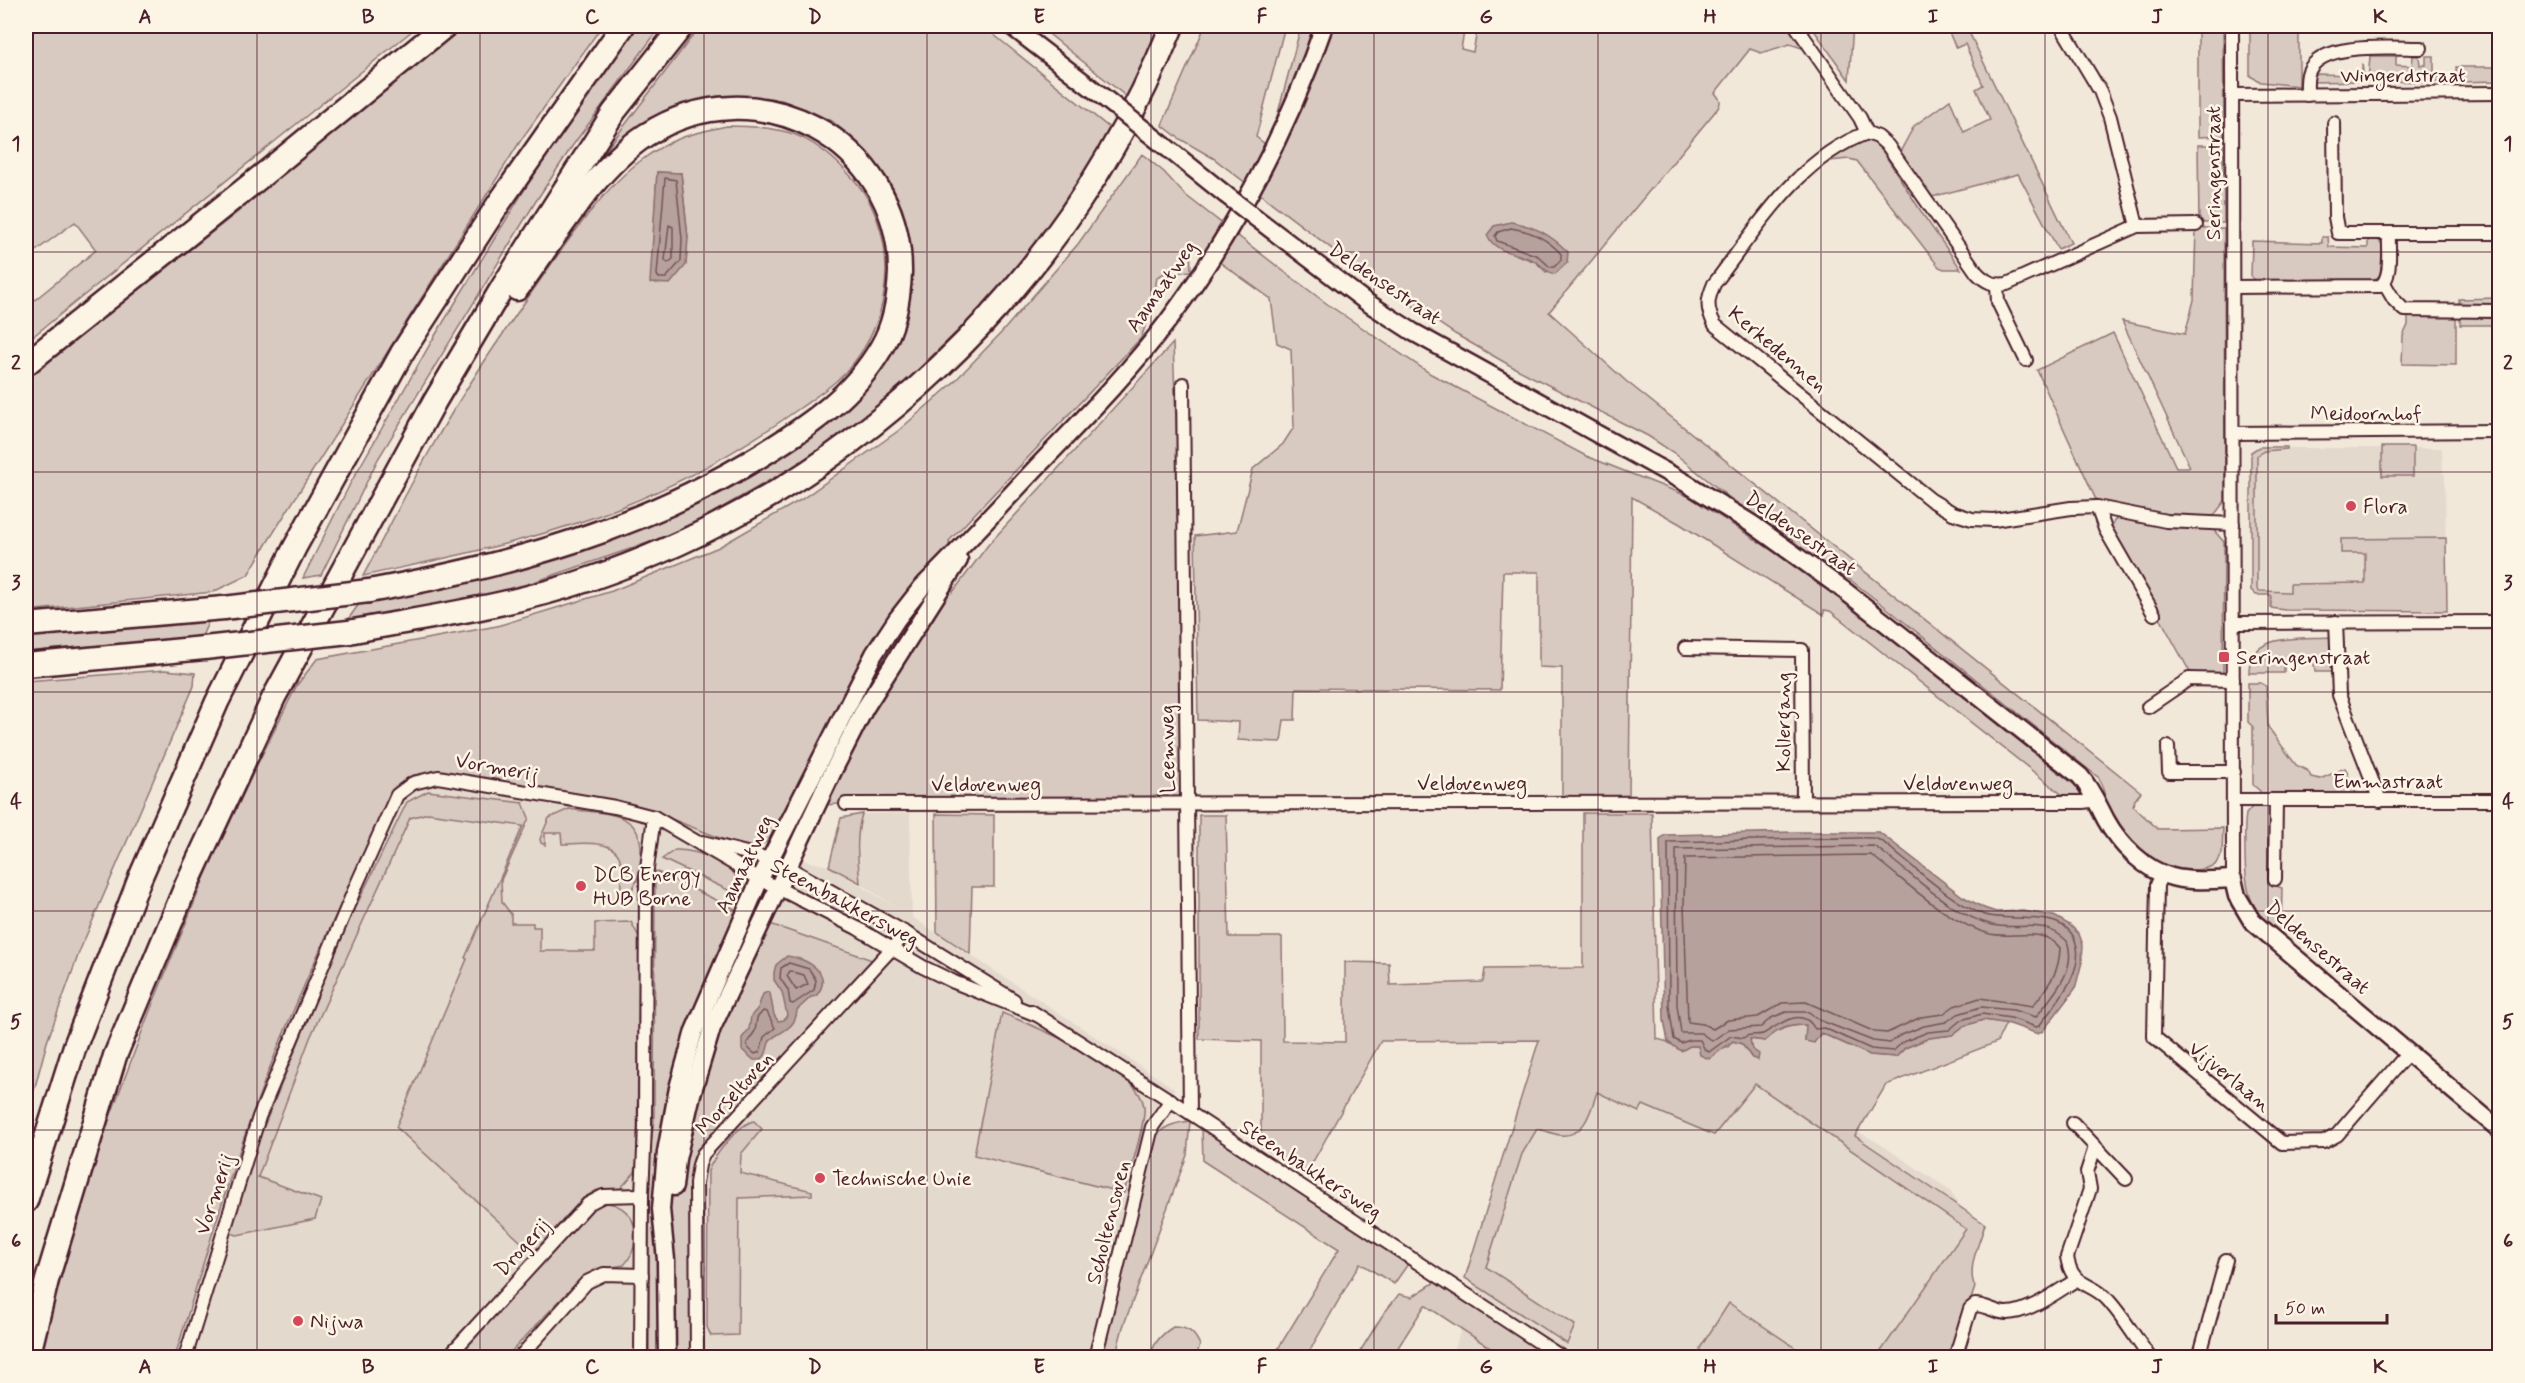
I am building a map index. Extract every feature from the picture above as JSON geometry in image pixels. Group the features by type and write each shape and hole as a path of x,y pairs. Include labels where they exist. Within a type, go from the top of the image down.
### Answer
{"highway":[{"path":"26,364 445,26"},
{"path":"26,1201 75,1046 140,878 217,702 295,547 402,353 499,203 623,26"},
{"path":"28,1358 47,1280 115,1056 186,886 274,697 435,401 502,288 614,112 682,26"},
{"path":"26,664 349,632 512,601 586,581 692,538 738,515 819,464 865,431 922,384 983,325 1023,280 1090,186 1140,101 1172,26"},
{"path":"26,625 224,608 369,591 515,560 622,526 697,492 748,464 819,417 856,383 882,346 891,328 897,305 900,251 895,226 885,199 874,180 855,157 830,135 783,113 756,108 726,107 697,112 667,124 621,154 594,182 435,401"}],"main road":[{"name":"Deldensestraat","path":"1011,26 1256,218 1357,294 1413,332 1686,483 1779,542 1845,591 2080,776 2120,840 2136,856 2162,874 2174,878 2234,879 2237,896 2252,921 2499,1130"},
{"name":"Aamaatweg","path":"667,1358 666,1260 661,1209 666,1152 678,1088 694,1031 760,879 874,654 897,619 922,587 1104,398 1168,320 1189,290 1233,222 1268,158 1296,98 1324,26"},
{"name":"Aamaatweg","path":"666,1260 677,1159 692,1094 712,1028 834,769 866,708 976,533"}],"street":[{"path":"1796,26 1860,118 1867,133 1878,137 1888,146 1977,273 1985,281 1997,285 2007,284 2137,226 2196,225"},
{"path":"2061,26 2100,91 2110,117 2137,226"},
{"name":"Seringenstraat","path":"2232,26 2234,879"},
{"name":"Wingerdstraat","path":"2307,95 2308,72 2321,57 2333,52 2369,48 2421,48"},
{"name":"Wingerdstraat","path":"2232,95 2499,93"},
{"path":"2334,123 2335,217 2338,233 2499,233"},
{"name":"Kerkedennen","path":"1867,133 1815,163 1789,187 1714,284 1706,301 1708,313 1715,325 1931,500 1953,513 1972,519 1994,520 2071,508 2097,507 2166,521 2233,525"},
{"path":"2389,234 2388,273 2385,283 2394,300 2404,310 2499,311"},
{"path":"2233,287 2373,288 2385,283"},
{"path":"1997,285 1998,302 2026,360"},
{"name":"Leemweg","path":"1183,384 1190,1113"},
{"name":"Meidoornhof","path":"2233,433 2499,431"},
{"path":"2097,507 2105,529 2154,614"},
{"path":"2336,622 2339,695 2380,801"},
{"path":"2233,623 2499,622"},
{"name":"Kollergang","path":"1685,648 1802,650 1803,802"},
{"path":"2148,707 2189,679 2234,680"},
{"path":"2168,747 2169,772 2234,772"},
{"name":"Vormerij","path":"185,1358 259,1117 356,886 397,795 413,783 438,777 615,807 654,817 696,840"},
{"name":"Veldovenweg","path":"846,804 2083,802 2097,800"},
{"name":"Emmastraat","path":"2233,800 2499,800"},
{"path":"2275,879 2276,800"},
{"path":"641,1358 646,876 654,817"},
{"name":"Steenbakkersweg","path":"696,840 770,860 789,868 906,933 1170,1100 1563,1358"},
{"name":"Steenbakkersweg","path":"696,840 721,858 778,889 812,904 954,982 1037,1015"},
{"name":"Vijverlaan","path":"2162,874 2157,885 2154,1037 2282,1143 2324,1142 2337,1136 2408,1053"},
{"name":"Morseltoven","path":"697,1358 696,1183 703,1154 906,933"},
{"name":"Scholtensoven","path":"1095,1358 1152,1127 1170,1100"},
{"path":"2073,1123 2127,1179"},
{"path":"2095,1147 2087,1172 2090,1189 2067,1257 2069,1268 2076,1280 2107,1299 2150,1358"},
{"name":"Drogerij","path":"447,1358 588,1204 603,1196 642,1195"},
{"path":"2199,1358 2226,1260"},
{"path":"519,1358 587,1282 604,1274 642,1275"},
{"path":"1955,1358 1970,1309 1975,1305 2005,1313 2015,1312 2040,1302 2076,1280"}],"shaded area":[{"path":"26,26 418,26 26,342 26,307 96,250 75,222 26,258"},
{"path":"461,26 602,26 521,140 248,575 213,592 26,611 26,379 239,211"},
{"path":"636,26 661,26 573,145 536,201 378,459 321,575 303,578 350,484 433,339 585,91"},
{"path":"700,26 983,26 1112,130 1050,234 987,302 881,406 805,460 695,523 665,537 522,586 469,600 346,622 362,600 559,552 835,412 909,278 908,234 902,209 868,153 832,121 782,100 718,96 679,105 645,124 590,171"},
{"path":"1039,26 1163,26 1133,102"},
{"path":"1205,26 1285,26 1256,137 1269,147 1301,26 1465,26 1461,49 1473,52 1478,26 1791,26 1808,50 1790,44 1761,53 1750,49 1715,93 1720,100 1718,108 1549,312 1626,381 2141,792 2133,806 2158,829 2223,828 2222,854 2215,865 2187,870 2160,864 2148,857 2118,827 2099,778 1849,579 1757,520 1674,453 1648,436 1511,366 1455,334 1357,268 1213,158 1180,139 1162,125","holes":["1517,255 1567,263 1546,272 1536,262"]},
{"path":"1811,26 1853,26 1849,80"},
{"path":"1946,26 1966,26 2071,243 2058,249 2018,174 1932,197 1900,152 1914,126 1950,100 1964,132 1990,120 1976,89 1983,85 1965,44 1956,48"},
{"path":"2198,26 2223,26 2224,136 2198,137"},
{"path":"2250,26 2299,26 2299,86 2261,82 2250,76"},
{"path":"2370,56 2396,56 2396,65 2412,66 2413,56 2419,56 2420,65 2426,65 2426,56 2434,56 2434,77 2446,77 2446,82 2368,81"},
{"path":"2362,63 2364,81 2313,82 2313,74 2362,75"},
{"path":"2456,67 2499,67 2499,81 2457,82"},
{"path":"727,126 775,129 813,143 839,164 867,197 883,241 886,261 885,282 877,321 869,339 852,365 824,391 758,436 714,463 645,497 590,519 526,538 363,576 420,467 484,362 589,213 615,183 653,152 683,137","holes":["657,172 681,173 688,238 651,283"]},
{"path":"1864,140 1878,144 1961,269 1939,267 1857,161 1849,159 1829,161 1841,151"},
{"path":"2198,145 2223,145 2224,223 2199,223"},
{"path":"1142,154 1164,172 1184,194 1282,270 1330,306 1431,374 1586,456 1690,497 1784,558 1835,594 2082,791 2085,797 2064,796 1830,611 1824,610 1824,615 1680,524 1632,497 1629,797 1562,797 1562,668 1539,667 1539,572 1503,572 1500,690 1296,688 1295,720 1284,720 1281,742 1238,740 1239,722 1198,720 1195,536 1237,531 1253,469 1283,444 1294,427 1291,349 1277,343 1271,299 1190,241 1191,271 1163,274 1157,277 1153,304 1141,338 949,541 953,592 988,545 1173,343 1179,500 1183,797 956,797 789,807 777,831 768,841 743,847 633,804 425,774 414,775 404,780 397,789 330,926 284,1032 231,1175 175,1357 38,1358 81,1206 110,1117 149,1013 208,869 255,769 297,685 317,659 497,626 612,591 719,547 802,499 898,431 952,384 1002,332 1078,244"},
{"path":"2196,228 2224,228 2225,501 2212,518 2173,516 2097,502 2037,370 2113,333 2176,467 2190,467 2122,321 2185,334 2194,300"},
{"path":"2322,237 2328,237 2329,247 2368,248 2368,238 2376,238 2383,245 2383,266 2380,275 2371,280 2255,280 2251,277 2252,241 2322,243"},
{"path":"2499,298 2499,305 2459,305 2459,299"},
{"path":"2408,317 2456,317 2456,365 2402,364 2403,336 2408,325"},
{"path":"2460,317 2499,318 2499,325 2460,325"},
{"path":"2259,447 2287,447 2287,449 2264,451 2257,456 2257,589 2259,591 2290,592 2290,584 2365,583 2365,553 2341,553 2341,539 2446,538 2447,611 2285,610 2271,608 2271,595 2256,595 2251,590 2251,452"},
{"path":"2382,447 2413,447 2413,476 2382,476"},
{"name":"Flora","path":"2287,448 2442,448 2443,474 2445,474 2446,591 2290,585 2290,592 2259,592 2257,589 2257,456 2264,451"},
{"path":"2120,516 2166,527 2211,527 2224,542 2223,675 2191,674 2111,529 2114,521"},
{"path":"210,618 202,636 164,643 125,643 26,652 26,632"},
{"path":"2331,637 2331,672 2315,672 2314,663 2284,663 2284,673 2249,673 2251,660 2257,650 2267,644 2292,638"},
{"path":"165,670 195,673 194,686 80,950 47,1042 26,1120 26,681"},
{"path":"2248,683 2261,683 2266,686 2268,727 2296,765 2308,771 2311,777 2320,779 2345,768 2357,795 2260,796 2260,791 2253,785 2253,727 2248,722"},
{"path":"425,774 511,784 633,804 743,847 829,866 897,908 860,883 858,826 862,814 910,813 912,917 1174,1088 1108,1357 175,1358 219,1209 270,1068 312,965 397,789 404,780 414,775"},
{"path":"428,791 523,803 529,818 501,880 502,902 511,914 511,923 533,923 533,927 540,927 540,951 595,951 595,923 631,922 639,937 637,1161 635,1172 620,1189 597,1190 583,1198 533,1253 396,1127 467,959 465,958 523,826 428,813 410,818 310,1038 258,1177 321,1200 315,1219 237,1235 228,1232 251,1158 345,929 407,802"},
{"path":"2269,805 2272,808 2273,834 2268,841 2268,883 2282,888 2281,937 2256,909 2246,878 2246,814 2253,806"},
{"path":"569,809 618,816 628,821 635,829 640,839 641,854 638,877 632,890 621,889 620,859 611,848 586,843 562,844 561,833 545,833 545,845 541,843 540,839 549,818"},
{"path":"1583,813 1652,813 1657,1039 1668,1042 1681,1050 1690,1046 1728,1047 1733,1041 1742,1044 1752,1058 1749,1039 1765,1041 1784,1028 1807,1025 1805,1041 1821,1033 1870,1055 1896,1057 1905,1048 1929,1038 1952,1035 1964,1026 1983,1020 2006,1023 1997,1042 1886,1085 1855,1136 1985,1224 1973,1264 1975,1287 1952,1357 1877,1357 1966,1229 1755,1084 1714,1135 1643,1105 1639,1112 1597,1092 1586,1121 1575,1132 1560,1135 1537,1129 1522,1154 1486,1267 1575,1325 1567,1344 1465,1278 1539,1040 1381,1041 1306,1174 1261,1145 1261,1041 1199,1039 1199,815 1226,815 1229,937 1282,937 1283,1041 1345,1042 1345,962 1389,963 1390,985 1483,982 1485,969 1583,968"},
{"path":"862,814 858,840 860,883 829,866 841,818"},
{"path":"936,814 994,815 994,887 972,887 970,954 937,932"},
{"path":"675,850 697,853 719,862 736,877 743,897 662,859"},
{"path":"655,871 756,919 875,961 694,1156 692,1165 692,1357 649,1358 649,1159 654,1120"},
{"path":"1002,1013 1084,1051 1125,1078 1138,1092 1144,1107 1144,1115 1124,1193 974,1155"},
{"path":"1589,1076 1755,1077 1877,1142 1950,1190 1976,1231 1941,1357 1452,1358 1527,1116"},
{"path":"754,1121 762,1129 741,1154 740,1173 812,1191 812,1195 739,1198 738,1335 711,1336 707,1327 708,1171 727,1141 741,1128"},
{"path":"1190,1121 1187,1155 1123,1327 1115,1357 1101,1358 1154,1140 1161,1131 1169,1126"},
{"path":"1202,1129 1408,1264 1394,1284 1360,1263 1306,1357 1273,1357 1339,1249 1203,1161"},
{"path":"608,1203 626,1212 635,1228 634,1247 624,1265 596,1270 582,1277 506,1357 456,1358 595,1206"},
{"path":"1435,1282 1554,1357 1504,1357 1425,1305 1392,1357 1356,1358 1382,1316 1399,1294 1412,1297"},
{"path":"1729,1303 1809,1357 1701,1357 1700,1348"},
{"path":"1173,1327 1187,1329 1195,1337 1200,1345 1196,1357 1151,1357 1158,1340"}],"water":[{"path":"657,172 681,173 688,238 686,265 670,284 650,283"},
{"path":"1511,222 1542,232 1555,241 1568,252 1567,263 1555,274 1536,262 1496,247 1487,235 1494,226"},
{"path":"1879,832 1962,896 1984,908 1996,912 2023,911 2054,916 2070,925 2079,934 2083,945 2082,962 2075,989 2043,1031 2038,1034 2010,1024 1983,1020 1964,1026 1952,1035 1929,1038 1905,1048 1896,1057 1870,1055 1821,1033 1814,1043 1805,1041 1806,1025 1784,1028 1765,1041 1750,1039 1752,1049 1759,1054 1758,1060 1752,1058 1742,1044 1733,1041 1709,1059 1700,1055 1698,1046 1690,1046 1681,1051 1668,1042 1664,1020 1660,839 1665,835"},
{"path":"787,956 803,960 816,969 822,981 821,988 816,996 811,997 797,1010 791,1025 770,1040 762,1059 754,1060 742,1050 742,1038 749,1029 751,1016 758,1008 763,994 770,993 774,1015 778,1021 784,1020 787,1015 782,992 774,980 774,972 776,965"}],"place":[{"name":"Flora","path":"2351,506"},
{"name":"Seringenstraat","path":"2224,657"},
{"name":"DCB Energy HUB Borne","path":"581,886"},
{"name":"Technische Unie","path":"820,1178"},
{"name":"Nijwa","path":"298,1321"}]}
